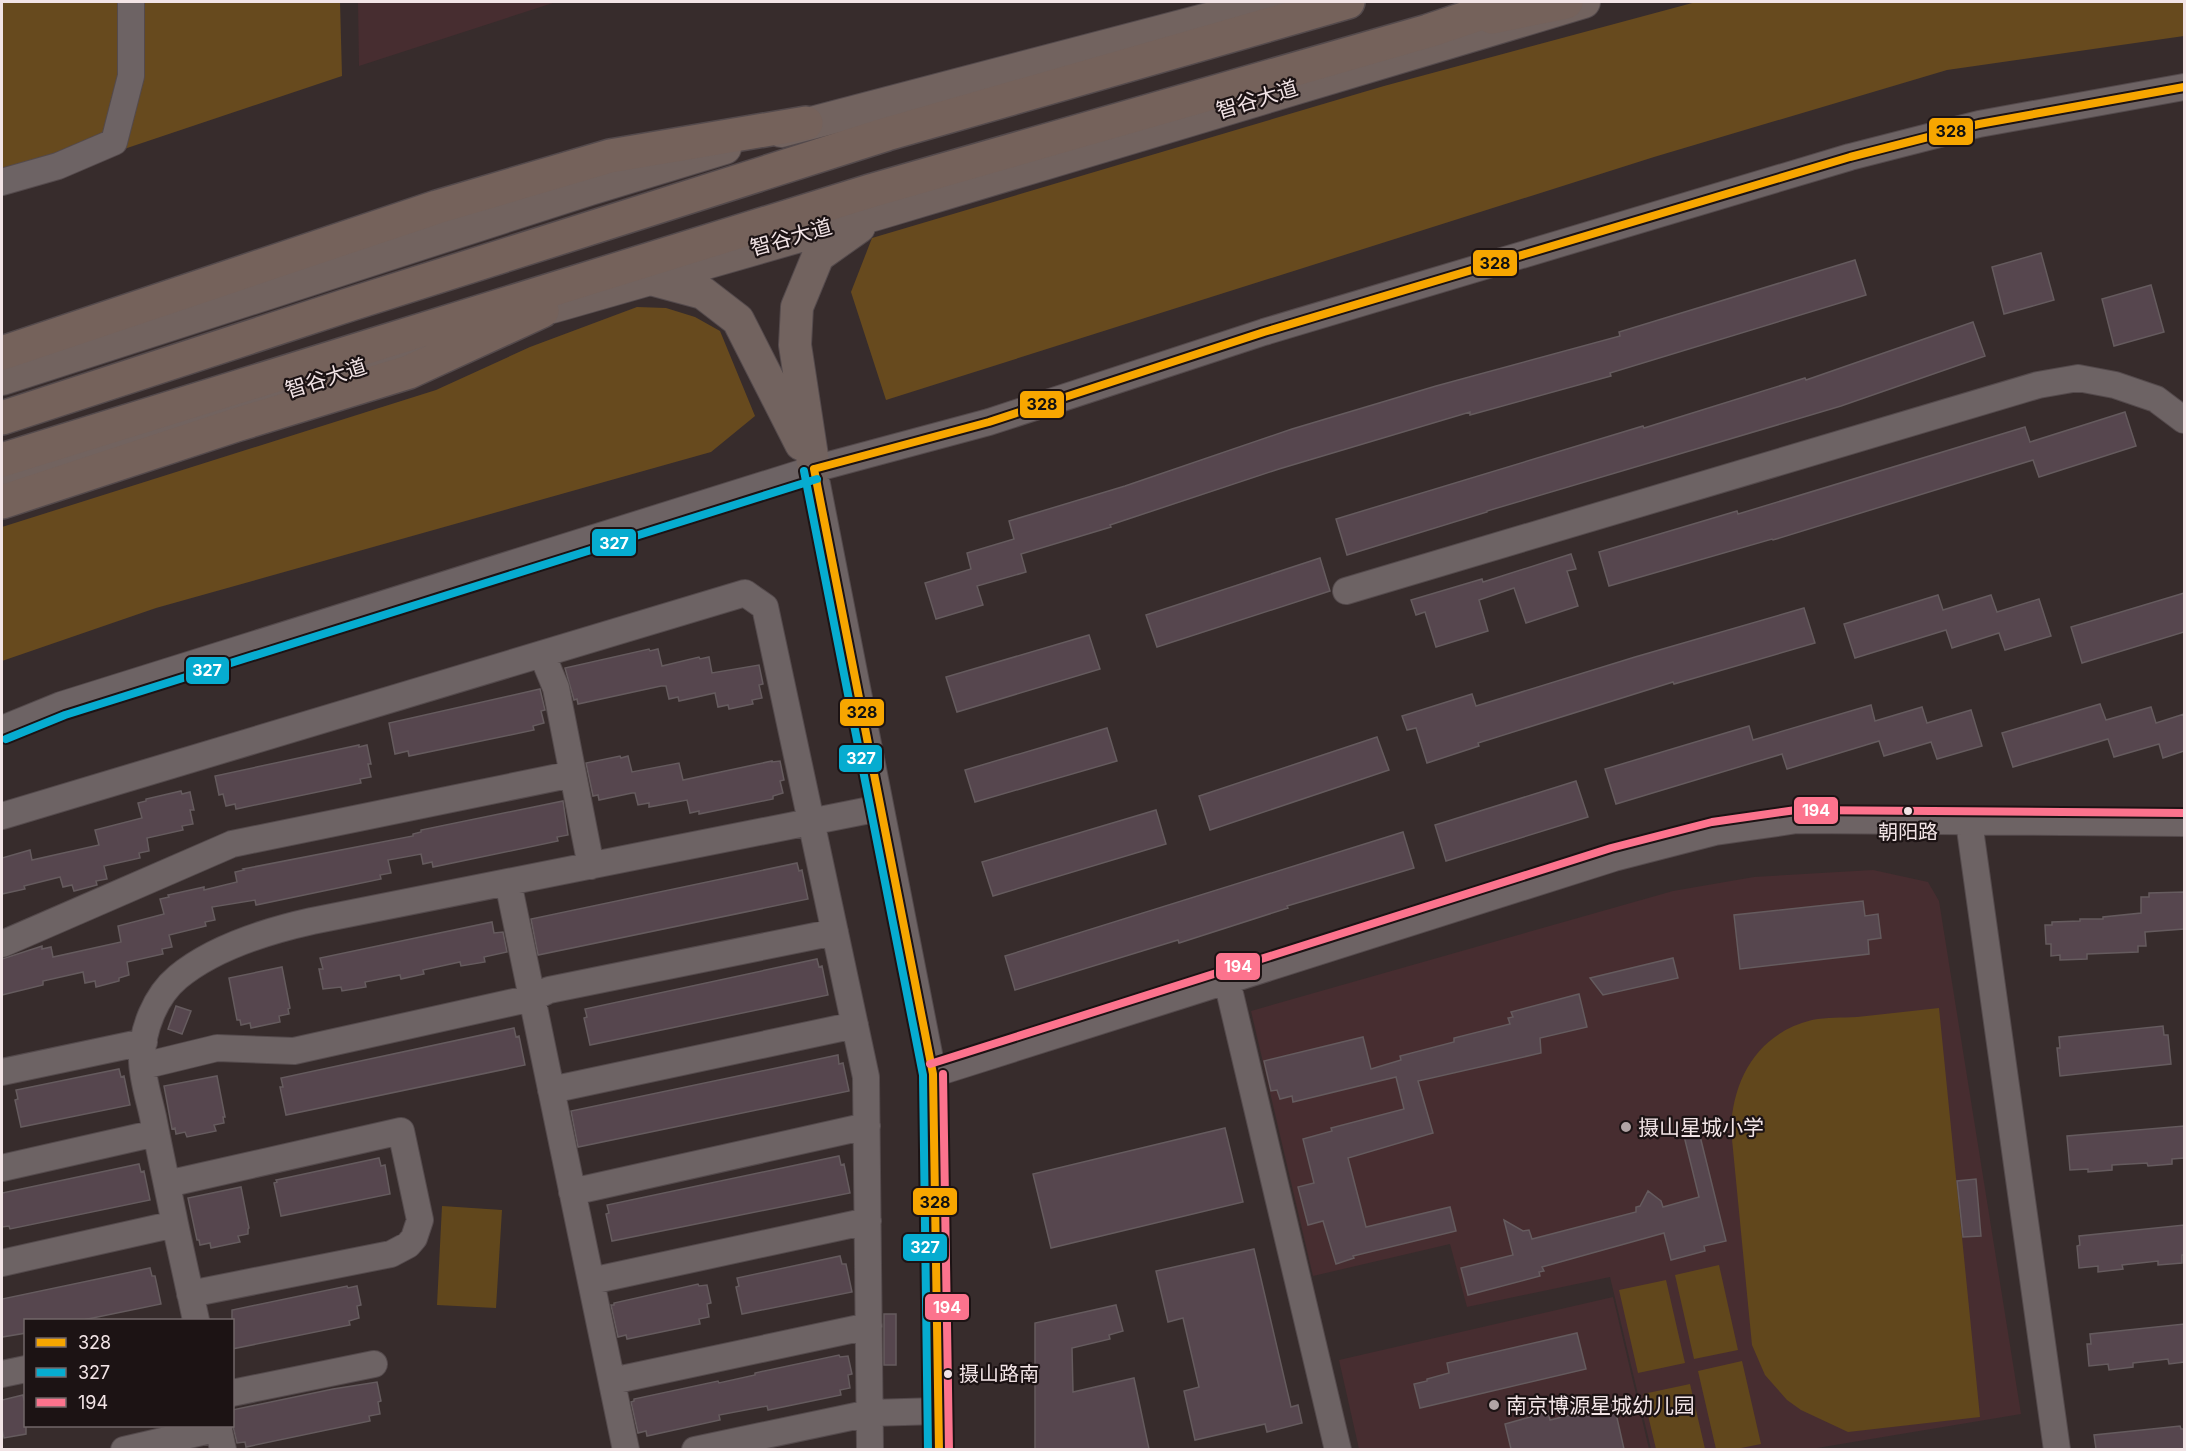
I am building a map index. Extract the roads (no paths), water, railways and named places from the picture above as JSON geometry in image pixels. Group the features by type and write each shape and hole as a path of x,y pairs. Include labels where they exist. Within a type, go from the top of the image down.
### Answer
{"highway":[{"path":"2,418 336,308 1288,9 1339,2"},
{"path":"1288,9 1348,2"},
{"name":"智谷大道","path":"2,460 870,191 1428,31 1514,2"},
{"path":"1428,31 1566,2"},
{"path":"2,353 437,207 610,156 806,123"},
{"path":"2,502 236,425 409,372 551,307"}],"main road":[{"name":"智谷大道","path":"2,481 646,278 880,213 1584,2"},
{"path":"2,379 568,196 806,123 1288,9"},
{"path":"814,469 795,345 797,307 818,256 880,213"},
{"path":"646,278 703,293 738,320 814,469"}],"street":[{"path":"2,182 58,166 114,142 131,76 131,2"},
{"path":"2,729 61,705 814,469 989,422 1264,332 1850,157 1978,124 2184,87"},
{"path":"1346,591 2038,385 2078,378 2115,385 2156,399 2184,420"},
{"path":"814,469 933,1074 939,1449"},
{"path":"2,816 745,593 765,608 866,1077 870,1449"},
{"path":"542,654 556,688 591,866"},
{"path":"2,944 232,844 573,774"},
{"path":"196,1319 156,1134 143,1054 153,1012 168,987 178,977 227,949 283,928 880,808"},
{"path":"933,1074 1614,858 1715,832 1797,820 2184,823"},
{"path":"1969,822 2057,1449"},
{"path":"508,882 626,1449"},
{"path":"2,1072 143,1054 217,1048 294,1052 532,998 549,990 835,932"},
{"path":"1227,981 1338,1449"},
{"path":"551,1090 855,1025"},
{"path":"572,1192 867,1126"},
{"path":"167,1184 401,1131 420,1220 414,1238 408,1245 391,1254 190,1294"},
{"path":"2,1168 156,1134"},
{"path":"591,1281 868,1221"},
{"path":"2,1263 175,1224"},
{"path":"612,1381 869,1326"},
{"path":"234,1393 374,1364"},
{"path":"2,1374 24,1369"},
{"path":"695,1449 870,1413 938,1411"},
{"path":"124,1449 220,1434"}],"place":[{"name":"朝阳路","path":"1908,811"},
{"name":"摄山星城小学","path":"1626,1127"},
{"name":"摄山路南","path":"948,1374"},
{"name":"南京博源星城幼儿园","path":"1494,1405"}]}
